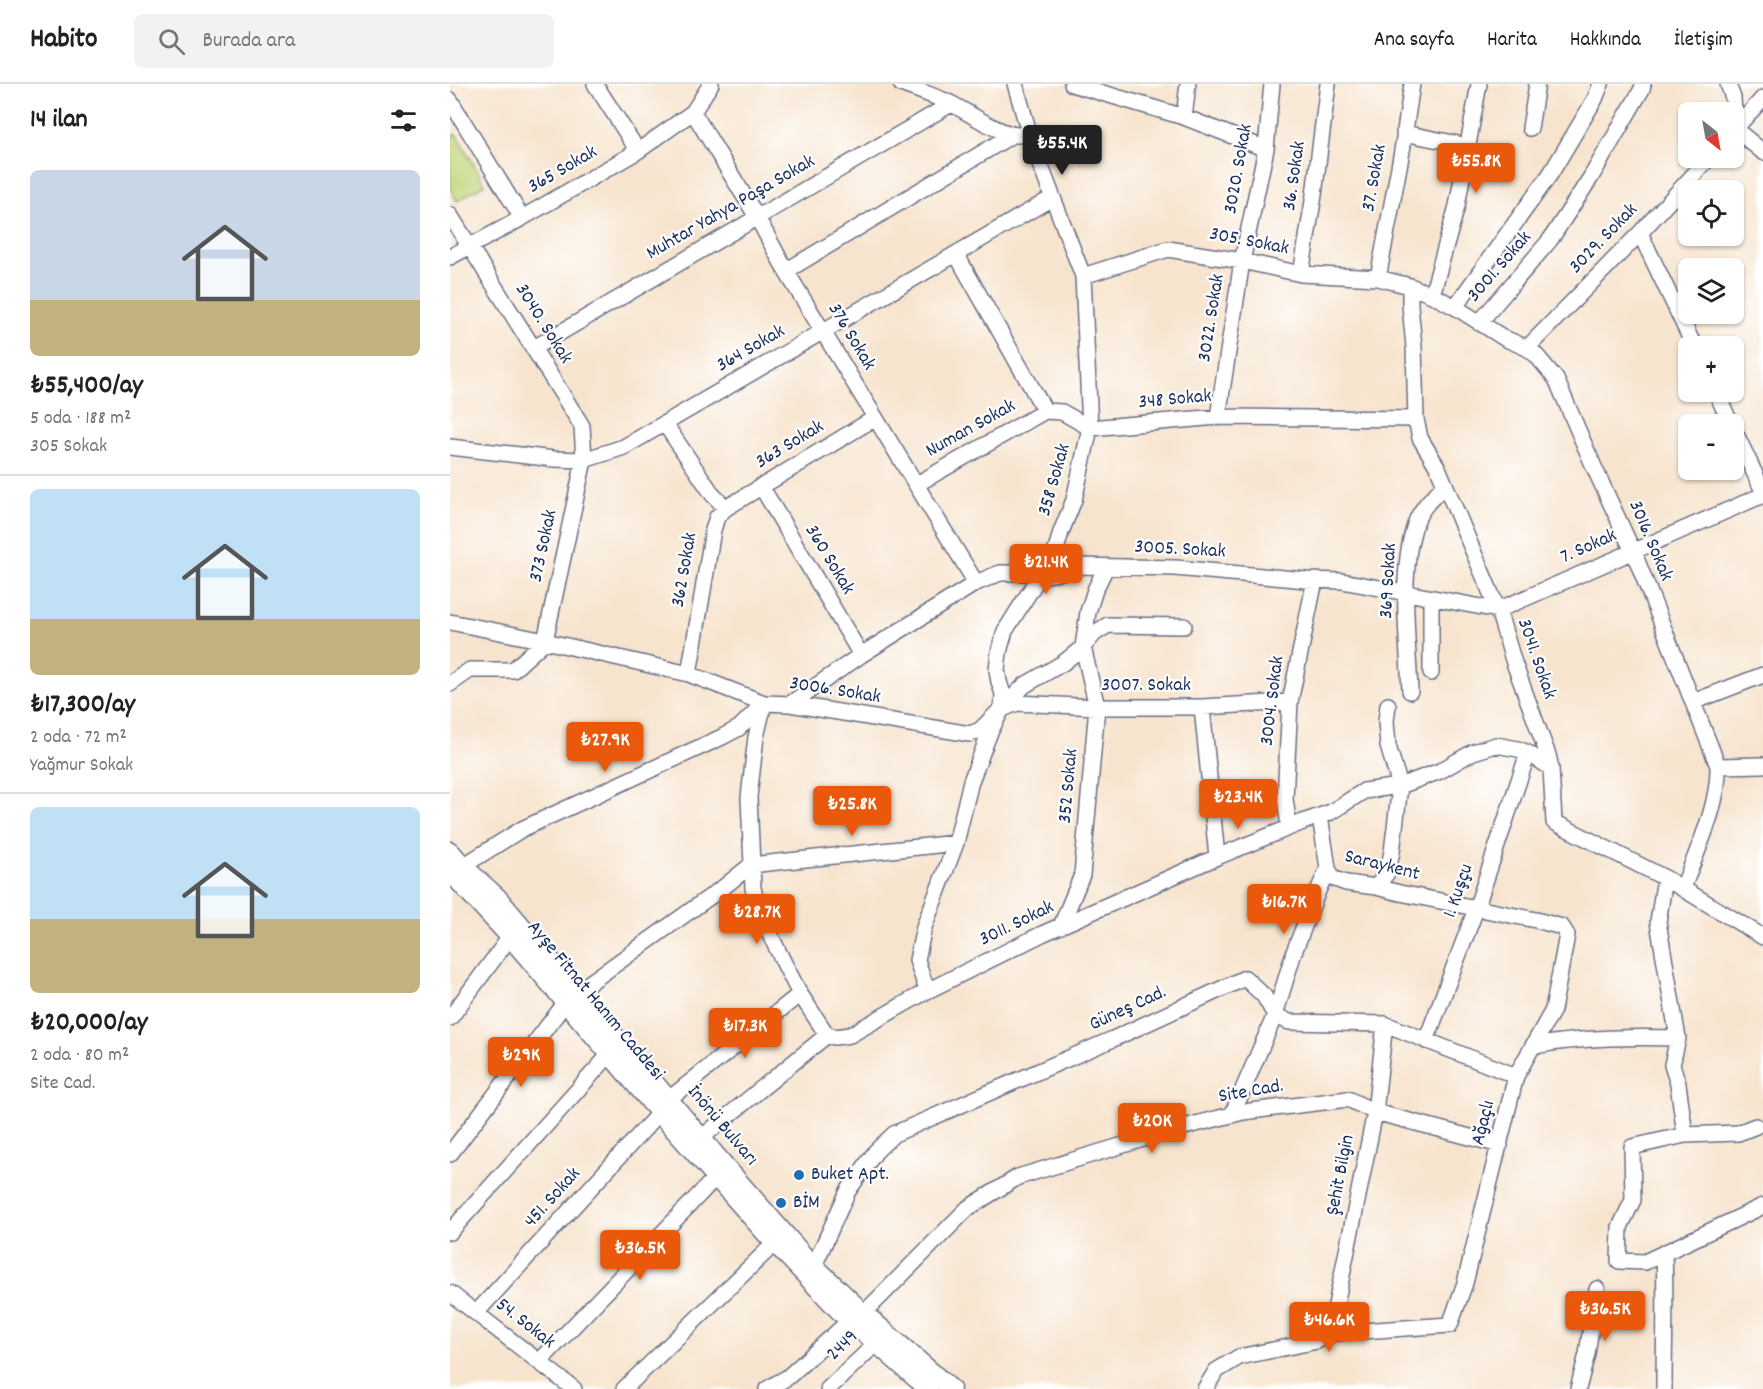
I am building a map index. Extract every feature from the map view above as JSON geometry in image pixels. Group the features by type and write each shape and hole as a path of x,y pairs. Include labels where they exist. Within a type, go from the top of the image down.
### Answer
{"main road":[{"name":"İnönü Bulvarı","path":"450,851 454,872 498,898 572,996 664,1106 701,1138 856,1317 951,1389"},
{"name":"Ayşe Fitnat Hanım Caddesi","path":"454,872 510,937 572,996 610,1054 664,1106 716,1177 775,1243 856,1317"},
{"name":"İnönü Bulvarı","path":"881,1338 928,1389"}],"street":[{"path":"594,84 638,151"},
{"path":"693,112 711,84 719,84"},
{"path":"901,84 951,104 974,118 1012,135 1030,135"},
{"path":"1015,84 1052,198 1083,276 1090,428"},
{"path":"1072,84 1098,88 1184,117 1266,149"},
{"path":"1184,117 1188,84"},
{"name":"3020. Sokak","path":"1242,261 1266,149 1272,84"},
{"name":"36. Sokak","path":"1301,274 1328,84"},
{"name":"37. Sokak","path":"1377,278 1412,84"},
{"path":"1432,295 1457,206 1479,84"},
{"path":"1530,128 1537,84"},
{"path":"1455,307 1551,172 1595,99 1601,84"},
{"name":"3001. Sokak","path":"1479,323 1550,240 1591,177 1643,84"},
{"path":"1728,84 1733,102"},
{"path":"1744,114 1763,98"},
{"path":"450,100 522,218"},
{"name":"Muhtar Yahya Paşa Sokak","path":"534,348 951,104"},
{"name":"365 Sokak","path":"450,257 638,151 693,112"},
{"name":"376 Sokak","path":"693,112 757,216 786,271 976,583"},
{"path":"1744,132 1759,148 1763,165"},
{"path":"1404,134 1468,146"},
{"path":"786,271 1012,135"},
{"name":"3029. Sokak","path":"1527,348 1700,168"},
{"name":"364 Sokak","path":"450,447 554,459 584,460 624,447 1052,198"},
{"name":"3040. Sokak","path":"450,215 582,426 584,460"},
{"path":"1640,232 1689,336"},
{"name":"305. Sokak","path":"1083,276 1168,249 1242,261 1301,274 1377,278 1410,285"},
{"path":"956,254 1045,411"},
{"name":"3022. Sokak","path":"1218,417 1242,261"},
{"name":"3016. Sokak","path":"1410,285 1455,307 1504,338 1527,348 1556,379 1632,551 1718,766 1718,782 1707,825 1683,888"},
{"name":"3041. Sokak","path":"1410,285 1416,419 1420,438 1438,468 1498,610 1514,663 1548,755 1551,768 1554,822 1665,878 1763,937"},
{"name":"358 Sokak","path":"1002,709 1003,694 998,670 999,652 1005,631 1056,550 1074,500 1090,428 1062,412 1045,411"},
{"name":"Numan Sokak","path":"917,484 1045,411"},
{"name":"348 Sokak","path":"1090,428 1218,417 1416,419"},
{"name":"363 Sokak","path":"726,508 875,418"},
{"path":"665,424 713,495 726,508"},
{"path":"1744,452 1763,493"},
{"name":"373 Sokak","path":"545,641 584,460"},
{"name":"369 Sokak","path":"1410,691 1407,560 1415,524 1426,504 1445,485"},
{"name":"360 Sokak","path":"761,486 861,655"},
{"name":"7. Sokak","path":"1498,610 1763,493"},
{"name":"362 Sokak","path":"689,674 713,530 717,517 726,508"},
{"name":"3005. Sokak","path":"790,704 861,655 976,583 1000,573 1024,573 1039,576 1058,573 1076,566 1175,568 1342,581 1498,610"},
{"path":"1083,647 1088,612 1106,567"},
{"name":"3004. Sokak","path":"1289,827 1285,799 1290,702 1315,580"},
{"path":"1431,598 1431,673"},
{"name":"3006. Sokak","path":"450,622 689,674 764,704 790,704 970,734 980,730 1025,686 1064,663 1095,633 1108,626 1184,626"},
{"path":"450,684 470,670 513,670 545,641"},
{"name":"352 Sokak","path":"1061,926 1082,875 1097,707 1083,647"},
{"path":"1693,702 1763,675"},
{"name":"3007. Sokak","path":"1002,709 1017,703 1097,707 1202,707 1290,702"},
{"path":"701,1138 827,1035 800,994 758,910 751,865 749,796 756,737 764,704"},
{"path":"454,872 522,829 739,728 764,704"},
{"path":"1376,886 1386,873 1392,852 1400,786 1388,746 1386,721 1388,705"},
{"path":"1202,707 1217,856"},
{"path":"927,991 917,960 924,927 956,843 971,781 990,732 1002,709"},
{"name":"3011. Sokak","path":"827,1035 835,1037 850,1035 927,991 1061,926 1217,856 1331,812 1364,791 1400,786 1440,771 1473,752 1496,745 1528,753 1551,768"},
{"name":"1. Kuşçu","path":"1426,1041 1476,909 1528,753"},
{"path":"1718,766 1763,765"},
{"path":"1232,1115 1275,1015 1294,952 1328,868 1320,816"},
{"path":"450,1154 572,996 751,865 956,843"},
{"name":"Saraykent","path":"1328,868 1332,878 1346,883 1376,886 1544,922 1562,927 1567,934"},
{"path":"1665,878 1658,922 1678,1038 1672,1065 1678,1084 1684,1136"},
{"name":"Ağaçlı","path":"1332,1333 1450,1325 1465,1283 1516,1077 1553,1010 1567,934"},
{"path":"450,1018 510,937"},
{"name":"Güneş Cad.","path":"814,1266 848,1191 876,1152 894,1134 1113,1039 1245,978 1264,996 1275,1015"},
{"name":"451. Sokak","path":"476,1313 664,1106 800,994"},
{"path":"1275,1015 1290,1022 1385,1024 1516,1077"},
{"name":"Şehit Bilgin","path":"1332,1333 1375,1112 1385,1024"},
{"path":"1536,1042 1540,1045 1557,1042 1678,1038"},
{"path":"450,1232 610,1054"},
{"name":"Site Cad.","path":"856,1317 968,1208 1018,1177 1176,1129 1243,1112 1348,1099 1375,1112 1500,1145"},
{"path":"1756,1126 1738,1133 1684,1136 1632,1147 1632,1200 1620,1227 1619,1261 1645,1262 1763,1206"},
{"path":"539,1362 716,1177"},
{"path":"624,1389 775,1243"},
{"path":"1664,1254 1666,1307 1664,1389"},
{"path":"1578,1389 1587,1354 1597,1288"},
{"name":"54. Sokak","path":"450,1293 574,1389"},
{"path":"767,1389 788,1377 856,1317"},
{"path":"1205,1389 1216,1371 1239,1357 1317,1341 1332,1333"},
{"name":"2449","path":"828,1389 881,1338"}],"green space":[{"path":"456,134 485,184 457,201 450,189 450,137"}],"place":[{"name":"Buket Apt.","path":"799,1175"},
{"name":"BİM","path":"781,1203"}]}
